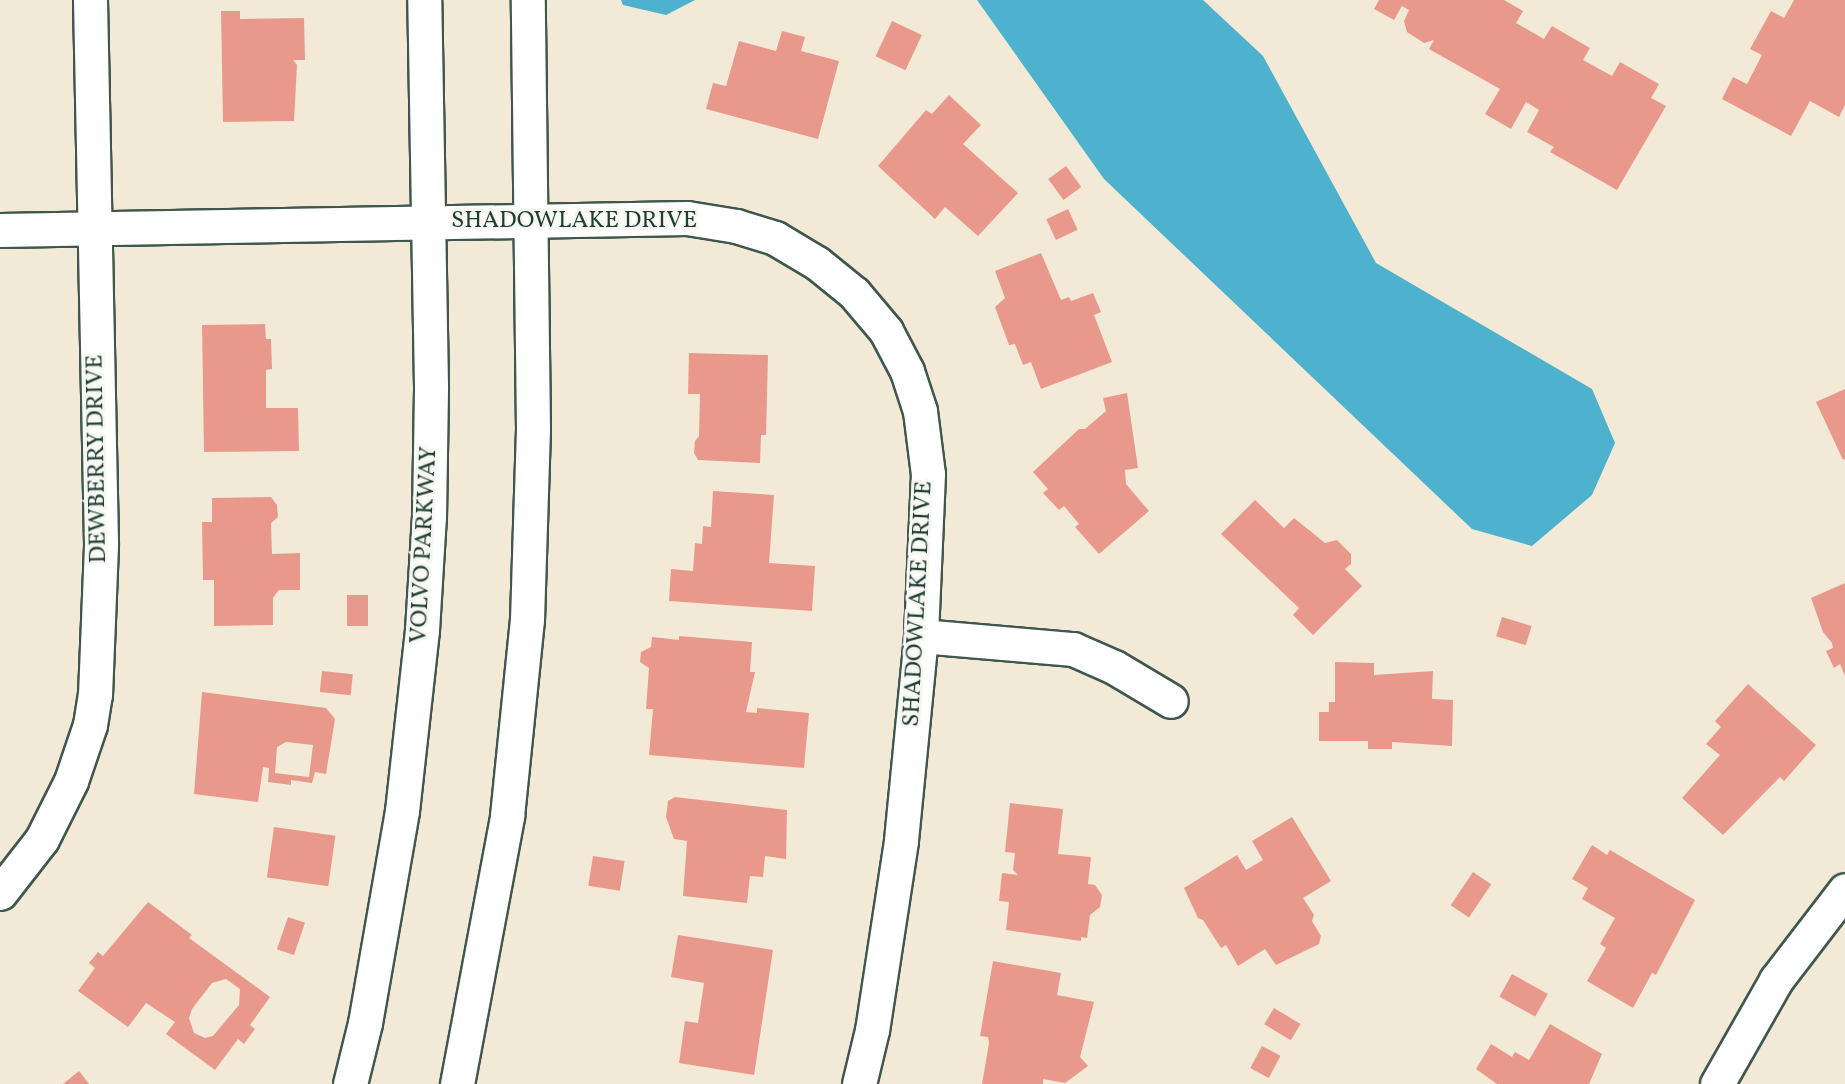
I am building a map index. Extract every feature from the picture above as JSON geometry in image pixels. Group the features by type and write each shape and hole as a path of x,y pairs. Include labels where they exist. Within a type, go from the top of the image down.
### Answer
{"street":[{"name":"DEWBERRY DRIVE","path":"0,893 42,839 71,781 90,725 95,695 101,543 90,0"},
{"name":"VOLVO PARKWAY","path":"350,1084 386,913 415,713 429,517 424,0"},
{"path":"457,1084 488,931 518,719 531,521 532,221 528,0"},
{"name":"SHADOWLAKE DRIVE","path":"0,230 93,226 264,228 687,218 736,226 775,238 817,263 854,293 886,331 906,371 925,435 928,474 921,636 901,841 872,1030 859,1084"},
{"path":"921,636 1073,650 1114,667 1171,701"},
{"path":"1717,1084 1776,980 1845,890"}],"water":[{"path":"621,0 695,0 666,15 623,5"},
{"path":"977,0 1203,0 1263,56 1376,263 1592,389 1615,443 1592,495 1532,546 1472,529 1104,179"}],"building":[{"path":"1379,0 1504,0 1523,11 1516,23 1544,39 1552,26 1590,48 1583,60 1612,76 1620,62 1659,84 1651,98 1666,106 1617,190 1550,152 1554,147 1527,132 1539,110 1526,102 1511,129 1485,114 1500,89 1429,49 1434,40 1424,43 1407,32 1404,21 1409,10 1402,6 1394,20 1374,9"},
{"path":"1794,0 1845,0 1845,105 1839,117 1810,101 1791,136 1722,99 1733,77 1747,84 1762,55 1750,49 1771,11 1784,18"},
{"path":"221,11 240,11 240,19 304,18 305,60 293,60 297,65 294,121 223,122"},
{"path":"892,21 922,35 905,70 876,56"},
{"path":"782,31 805,37 801,51 839,61 818,139 706,109 713,83 726,86 739,41 776,51"},
{"path":"949,95 981,125 963,144 1018,193 978,236 945,207 935,219 878,166 926,110 932,114"},
{"path":"1066,166 1081,187 1063,200 1048,179"},
{"path":"1068,209 1078,230 1056,240 1046,219"},
{"path":"1041,253 1061,300 1069,297 1071,301 1093,293 1101,312 1094,315 1112,362 1041,389 1031,362 1023,365 1015,344 1009,345 995,307 1005,298 995,271"},
{"path":"265,324 266,339 271,339 272,369 266,370 266,408 298,408 299,451 204,452 202,325"},
{"path":"689,353 768,355 766,435 761,435 760,463 698,460 694,453 695,441 699,436 700,394 688,394"},
{"path":"1845,389 1845,459 1843,460 1816,402"},
{"path":"1127,393 1138,468 1125,470 1126,484 1149,511 1099,554 1075,527 1079,524 1064,506 1059,510 1043,493 1048,489 1033,472 1079,429 1085,429 1106,411 1103,398"},
{"path":"713,491 774,495 769,563 815,566 812,611 669,601 671,569 693,571 695,543 702,544 703,526 711,527"},
{"path":"271,497 277,505 278,517 271,523 272,554 300,553 300,590 279,590 273,598 273,625 214,626 214,580 203,580 202,522 212,522 212,498"},
{"path":"1255,500 1284,528 1294,518 1325,543 1337,540 1351,554 1351,564 1345,569 1362,586 1313,635 1293,615 1299,608 1221,534"},
{"path":"1845,583 1845,676 1840,664 1834,668 1826,651 1833,648 1832,643 1823,632 1811,598"},
{"path":"347,595 368,595 368,626 347,626"},
{"path":"1502,617 1532,626 1526,645 1496,636"},
{"path":"679,636 752,642 750,672 755,672 746,712 757,713 757,708 809,713 804,768 649,755 653,709 646,709 649,668 640,662 641,652 651,647 652,637 679,640"},
{"path":"1335,662 1374,663 1374,675 1433,671 1432,699 1453,700 1452,746 1392,742 1392,749 1368,749 1368,741 1319,741 1319,712 1329,712 1329,702 1335,702"},
{"path":"322,671 353,674 351,695 320,692"},
{"path":"1748,684 1816,745 1784,781 1780,777 1723,835 1682,798 1720,755 1706,744 1721,727 1715,721"},
{"path":"202,692 326,708 335,719 326,774 315,772 312,783 291,780 291,785 268,782 269,768 263,767 258,802 194,794","holes":["286,742 313,745 309,777 275,773 277,747"]},
{"path":"675,797 787,810 786,859 765,856 763,877 750,876 747,903 683,896 687,841 674,839 666,817 668,801"},
{"path":"1010,803 1063,809 1058,854 1091,857 1088,884 1095,885 1102,895 1100,907 1090,915 1087,938 1081,937 1081,941 1006,930 1009,902 999,901 1002,873 1018,875 1013,870 1015,853 1005,852"},
{"path":"1292,817 1331,881 1303,898 1314,915 1312,921 1321,936 1319,944 1276,965 1265,949 1238,966 1226,945 1221,948 1203,920 1198,918 1184,888 1237,855 1246,870 1263,860 1252,841"},
{"path":"274,827 335,836 328,886 267,878"},
{"path":"1592,845 1607,855 1610,850 1695,900 1656,975 1652,973 1633,1008 1587,981 1606,948 1600,944 1615,918 1582,899 1588,888 1572,879"},
{"path":"593,856 625,861 620,891 588,886"},
{"path":"1473,872 1491,884 1469,917 1451,905"},
{"path":"148,902 192,935 189,938 270,997 250,1025 255,1029 244,1044 238,1039 215,1070 166,1034 175,1022 146,1003 128,1027 78,991 95,968 89,963 98,952 103,956","holes":["226,979 240,989 239,1005 213,1036 205,1038 194,1033 189,1018 192,1009 212,983"]},
{"path":"288,917 305,923 294,955 277,949"},
{"path":"678,935 773,950 754,1075 679,1063 685,1021 698,1023 704,983 671,977"},
{"path":"993,961 1061,973 1057,995 1094,1002 1080,1057 1088,1066 1065,1083 1043,1079 1043,1084 982,1084 989,1043 988,1037 980,1036"},
{"path":"1512,974 1548,994 1535,1017 1499,997"},
{"path":"1274,1008 1301,1024 1291,1040 1264,1024"},
{"path":"1550,1024 1602,1054 1589,1084 1497,1084 1476,1069 1491,1044 1512,1057 1515,1052 1529,1060"},
{"path":"1262,1046 1281,1056 1269,1078 1250,1068"},
{"path":"79,1071 89,1084 63,1084"}]}
